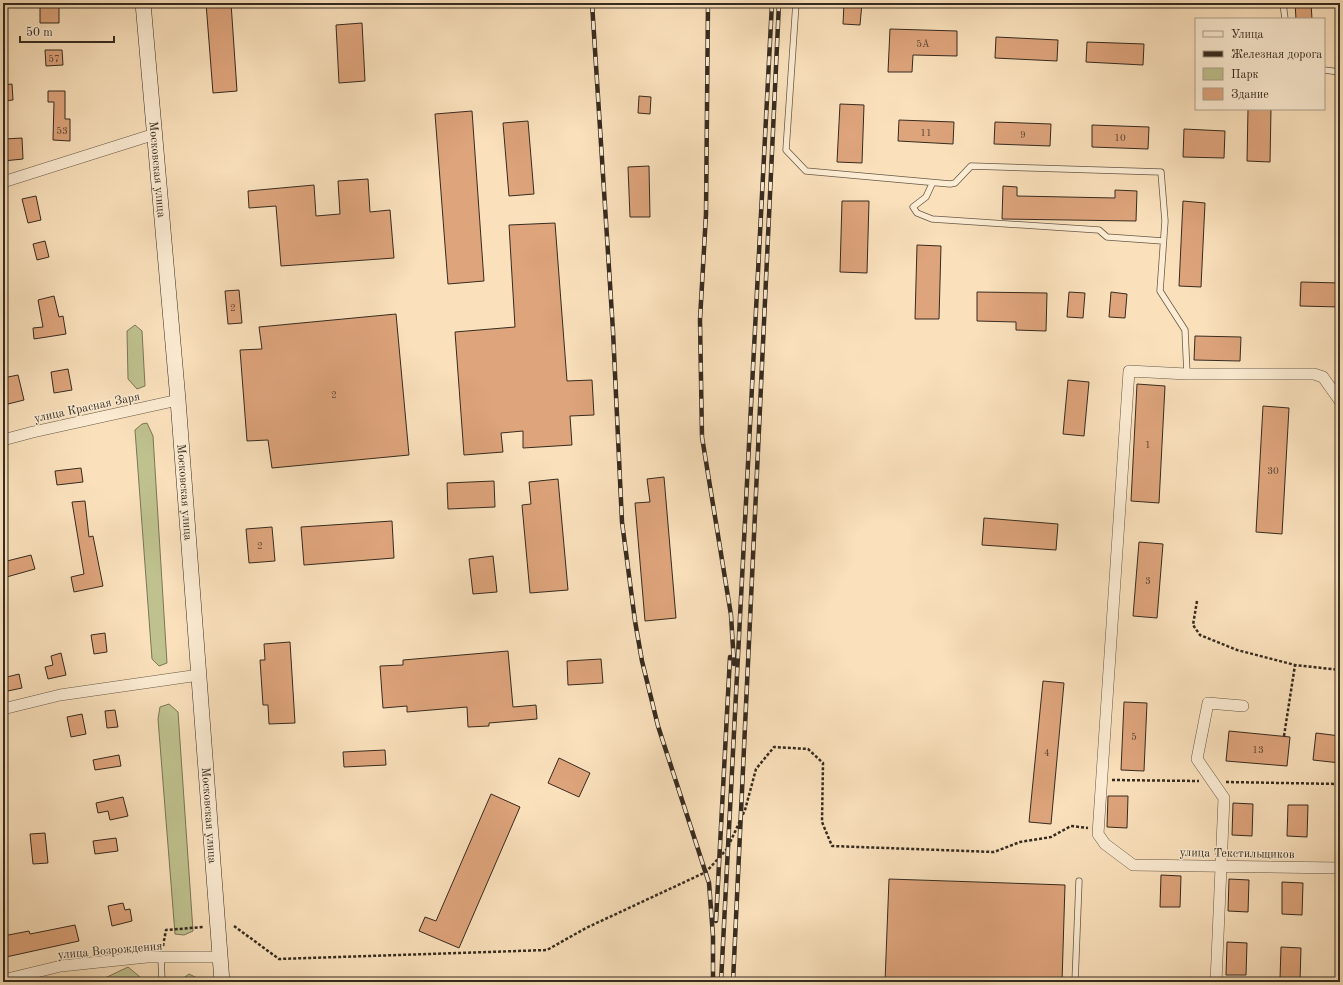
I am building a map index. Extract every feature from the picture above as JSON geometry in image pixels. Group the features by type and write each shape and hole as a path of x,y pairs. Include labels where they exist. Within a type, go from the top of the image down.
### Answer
{"main road":[{"name":"Московская улица","path":"143,3 178,400 222,982"}],"street":[{"path":"3,182 155,134"},
{"path":"1098,829 1129,371 1187,374 1314,374 1323,377 1340,401"},
{"name":"улица Красная Заря","path":"3,440 178,400"},
{"path":"3,709 60,695 199,675"},
{"path":"1216,982 1224,798 1197,759 1208,703 1243,706"},
{"name":"улица Текстильщиков","path":"1098,829 1100,839 1133,865 1340,868"},
{"name":"улица Возрождения","path":"3,980 61,966 161,957 220,957"}],"lane":[{"path":"796,3 786,150 806,171 932,184 955,183 971,166 1161,172 1165,221 1160,291 1185,330 1187,374"},
{"path":"1283,3 1285,18"},
{"path":"1325,70 1340,72"},
{"path":"932,184 926,196 913,207 918,213 932,219 1099,230 1107,236 1163,242"},
{"path":"1075,982 1079,881"},
{"path":"161,957 162,982"}],"path":[{"path":"1196,601 1193,625 1200,635 1237,650 1295,665 1340,670"},
{"path":"1284,736 1295,665"},
{"path":"234,926 279,959 547,950 586,928 706,872 727,849 745,810 756,769 774,747 808,749 823,763 822,822 832,846 994,852 1020,842 1051,837 1071,826 1098,829"},
{"path":"161,957 166,930 203,927"}],"green space":[{"path":"135,325 142,331 145,386 137,389 128,379 127,331"},
{"path":"147,423 153,436 167,663 159,666 152,659 135,430 142,424"},
{"path":"169,704 178,712 193,931 184,935 175,934 158,719 160,707"},
{"path":"128,967 140,977 140,982 102,982 103,979"},
{"path":"189,974 203,981 203,982 178,982"}],"building":[{"path":"206,3 231,3 237,91 213,93"},
{"path":"844,3 862,3 860,25 843,24"},
{"path":"1295,3 1311,3 1312,18 1296,18"},
{"path":"40,6 59,6 59,23 40,23"},
{"path":"362,23 365,81 339,83 336,25"},
{"path":"890,29 957,31 957,56 913,55 912,72 888,72"},
{"path":"996,37 1058,40 1057,61 995,58"},
{"path":"1087,42 1144,44 1143,65 1086,62"},
{"path":"45,50 62,50 63,65 46,66"},
{"path":"12,84 13,100 3,101 3,85"},
{"path":"48,91 65,91 65,119 70,119 70,141 53,140 54,102 48,102"},
{"path":"639,96 651,97 650,114 638,113"},
{"path":"840,104 864,105 862,163 837,162"},
{"path":"1248,110 1271,110 1270,162 1247,161"},
{"path":"472,111 484,281 448,284 435,114"},
{"path":"899,120 954,122 953,144 898,141"},
{"path":"528,121 534,194 509,196 503,123"},
{"path":"995,122 1051,124 1050,146 994,144"},
{"path":"1092,125 1149,127 1148,149 1092,147"},
{"path":"1184,129 1225,131 1224,158 1183,157"},
{"path":"22,138 23,159 3,161 3,146 6,146 5,139"},
{"path":"649,166 650,217 630,217 628,167"},
{"path":"368,179 370,212 390,210 394,258 281,266 276,206 249,208 248,191 314,185 316,216 340,214 338,181"},
{"path":"1003,186 1017,187 1017,196 1115,198 1115,190 1137,191 1136,221 1002,219"},
{"path":"36,196 41,220 28,223 22,199"},
{"path":"842,201 869,201 867,273 840,272"},
{"path":"1183,201 1205,203 1201,287 1179,286"},
{"path":"555,223 567,381 592,380 594,415 570,416 572,445 523,448 523,431 501,433 503,452 464,455 455,332 515,327 509,225"},
{"path":"45,241 49,257 37,260 33,244"},
{"path":"917,245 941,246 939,319 915,319"},
{"path":"1301,282 1340,283 1340,307 1300,306"},
{"path":"239,290 242,323 228,324 225,291"},
{"path":"977,292 1047,293 1046,331 1016,330 1016,322 977,321"},
{"path":"1069,292 1085,293 1083,318 1067,317"},
{"path":"1111,292 1127,294 1125,318 1109,317"},
{"path":"54,296 59,317 63,316 66,334 34,339 33,328 43,327 38,300"},
{"path":"396,314 409,455 272,468 268,440 247,441 240,350 262,349 259,327"},
{"path":"1195,336 1241,337 1240,361 1194,360"},
{"path":"68,369 72,390 54,393 51,372"},
{"path":"18,375 24,400 8,404 3,391 3,378"},
{"path":"1068,380 1089,382 1084,436 1063,434"},
{"path":"1137,384 1165,386 1159,503 1131,501"},
{"path":"1263,406 1289,408 1282,534 1256,532"},
{"path":"81,468 83,482 57,485 55,471"},
{"path":"664,477 676,618 645,621 635,503 650,502 647,479"},
{"path":"558,479 568,590 530,593 522,505 531,504 529,482"},
{"path":"494,481 495,507 448,509 447,483"},
{"path":"85,501 89,537 93,536 103,586 74,592 71,577 84,574 72,502"},
{"path":"984,518 1058,524 1056,550 982,545"},
{"path":"392,521 394,558 304,565 301,527"},
{"path":"272,527 275,561 249,563 246,529"},
{"path":"1139,542 1163,544 1157,618 1133,616"},
{"path":"31,555 35,569 3,578 3,562"},
{"path":"493,556 497,592 473,594 469,559"},
{"path":"105,633 107,652 94,654 91,635"},
{"path":"290,642 295,723 269,724 268,705 263,705 260,660 265,660 264,644"},
{"path":"508,651 513,707 536,705 537,719 489,723 489,726 468,727 467,707 407,712 407,706 383,708 380,666 403,665 403,660"},
{"path":"61,653 66,675 48,679 45,667 53,665 51,656"},
{"path":"601,659 603,683 568,685 567,661"},
{"path":"19,674 22,688 3,692 3,678"},
{"path":"1043,681 1064,683 1051,824 1029,822"},
{"path":"1124,702 1147,703 1144,771 1121,770"},
{"path":"115,710 118,727 107,728 105,711"},
{"path":"82,714 86,734 71,737 67,717"},
{"path":"1229,731 1290,737 1287,766 1226,761"},
{"path":"1316,733 1340,736 1340,763 1313,760"},
{"path":"385,750 386,765 344,767 343,752"},
{"path":"119,755 121,766 95,770 93,760"},
{"path":"559,758 590,773 579,797 548,783"},
{"path":"491,794 520,807 459,948 419,931 425,917 436,921"},
{"path":"1108,796 1128,796 1127,828 1107,827"},
{"path":"123,797 128,816 110,820 108,811 98,813 96,803"},
{"path":"1233,803 1253,804 1252,836 1232,835"},
{"path":"1288,805 1308,805 1307,837 1287,836"},
{"path":"45,833 48,863 33,864 30,834"},
{"path":"116,838 118,851 95,854 93,841"},
{"path":"1161,875 1181,876 1180,907 1160,907"},
{"path":"889,879 1065,885 1062,982 885,982"},
{"path":"1229,879 1249,880 1248,912 1228,911"},
{"path":"1282,882 1303,883 1302,915 1282,914"},
{"path":"123,903 125,910 130,909 132,921 112,926 108,906"},
{"path":"75,925 79,941 6,957 3,936 29,931 30,934"},
{"path":"1227,942 1247,943 1246,975 1226,975"},
{"path":"1281,947 1301,948 1300,980 1280,979"}],"railway":[{"path":"592,3 613,331 622,522 635,621 642,661 658,726 709,883 713,936 713,982"},
{"path":"708,3 706,214 700,320 702,437 731,615 734,664"},
{"path":"721,982 772,3"},
{"path":"733,982 779,3"},
{"path":"716,921 730,657"}]}
